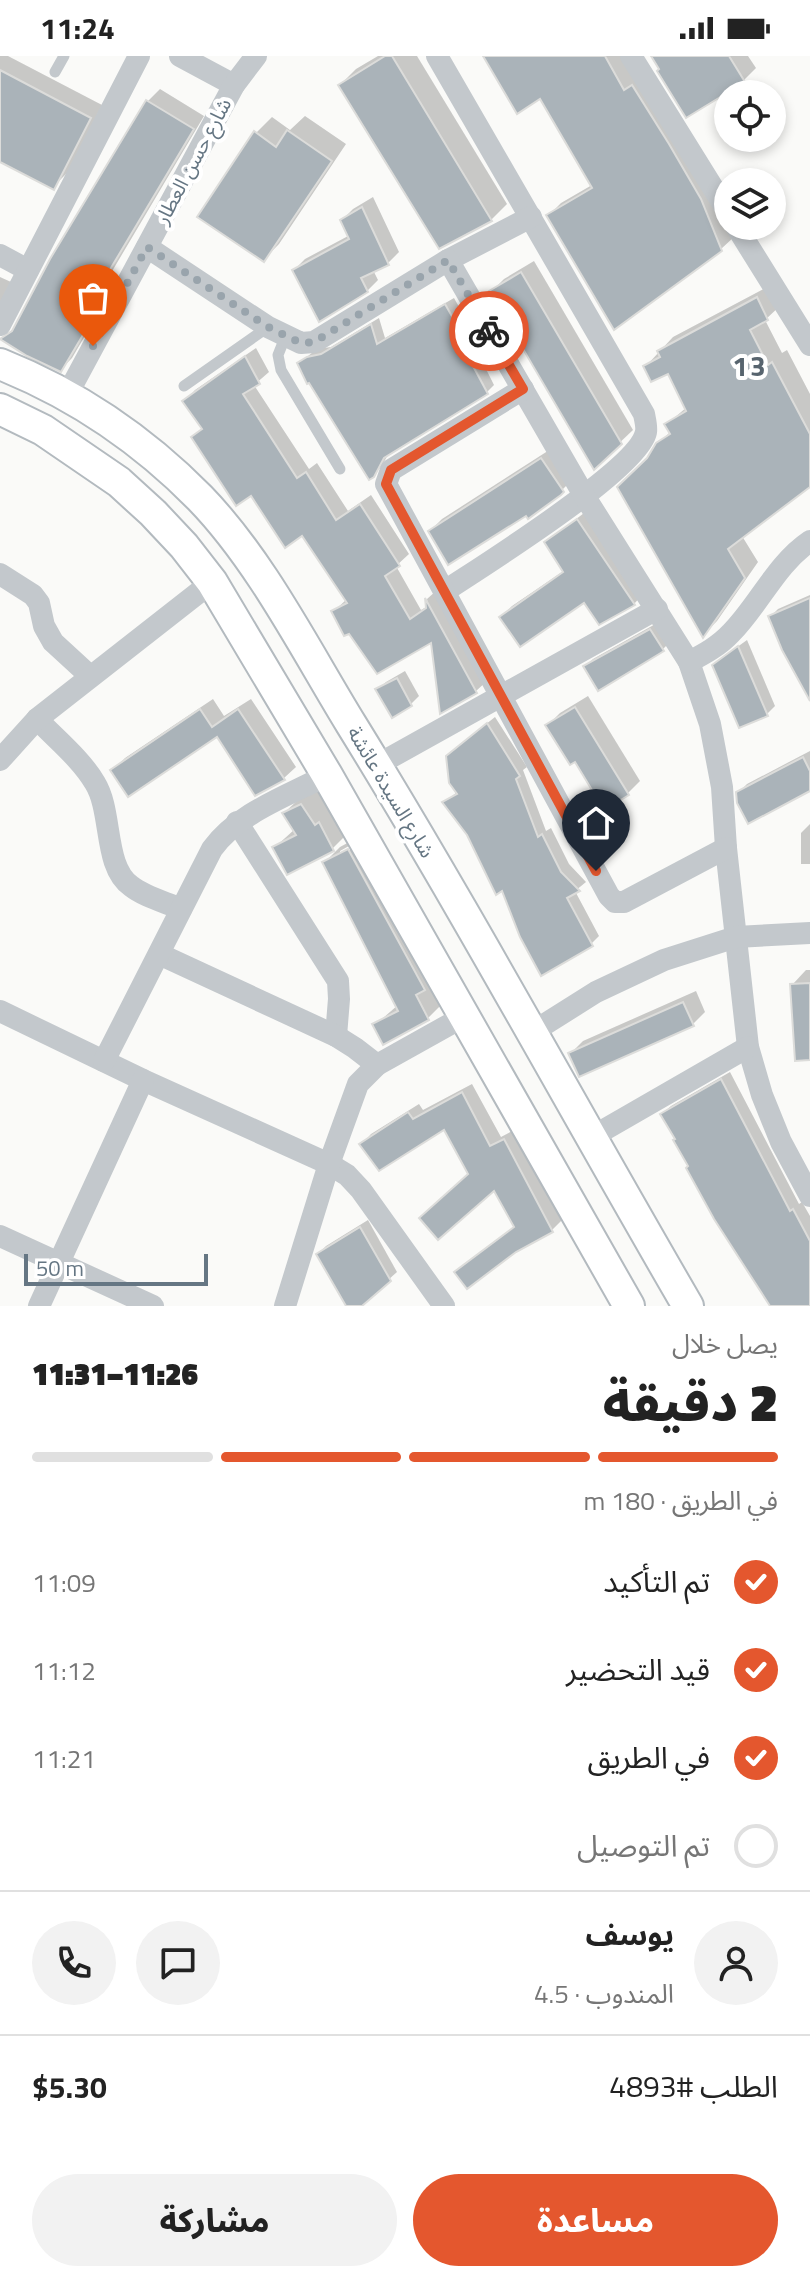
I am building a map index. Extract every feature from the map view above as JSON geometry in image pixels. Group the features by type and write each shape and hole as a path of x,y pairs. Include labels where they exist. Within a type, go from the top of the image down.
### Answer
{"street":[{"path":"0,325 139,56"},
{"path":"180,56 234,85"},
{"name":"شارع حسن العطار","path":"67,395 234,85 256,56"},
{"path":"437,56 644,414 646,433 638,448 585,497 445,591"},
{"path":"631,56 714,189"},
{"path":"147,247 277,331 301,343 314,342 448,260 531,217"},
{"path":"745,240 810,345"},
{"path":"0,255 28,270"},
{"path":"448,260 585,497 689,662 710,724 722,787 748,1047 762,1095 781,1142 808,1189"},
{"name":"شارع السيدة عائشة","path":"0,364 67,395 115,425 160,460 201,499 238,543 377,765 688,1306"},
{"path":"523,389 391,470 386,484 609,896 615,902 624,902 726,848"},
{"path":"0,409 43,430 119,482 163,524 212,582 327,775 629,1306"},
{"path":"689,662 731,634 782,568 810,541"},
{"path":"0,574 33,595 53,642 90,676"},
{"path":"4,747 212,582"},
{"path":"377,765 657,609"},
{"path":"37,719 96,784 107,819 114,860 124,881 181,909"},
{"path":"104,1061 212,849 237,822 327,775"},
{"path":"237,822 333,971 339,990 336,1036"},
{"path":"381,871 424,848"},
{"path":"531,1033 596,992 664,960 736,937 810,933"},
{"path":"159,954 336,1036 377,1065"},
{"path":"0,1011 347,1175 444,1306"},
{"path":"285,1306 329,1164 358,1084 377,1065 463,1017"},
{"path":"590,1138 748,1047"},
{"path":"39,1306 143,1080"},
{"path":"575,1213 618,1186"},
{"path":"0,1236 153,1306"}],"lane":[{"path":"55,72 64,56"},
{"path":"184,386 277,331 281,370 340,469"}],"building":[{"path":"385,56 392,56 492,221 439,249 338,85"},
{"path":"483,56 605,56 624,90 632,85 669,144 701,199 714,231 714,240 718,240 722,251 614,330 546,215 592,188 540,99 517,114"},
{"path":"651,56 729,56 744,80 714,80 714,101 686,118 657,71 659,69"},
{"path":"0,70 91,118 54,190 0,162"},
{"path":"146,100 194,129 84,313 93,318 61,372 0,339 12,331 50,259"},
{"path":"287,130 332,161 264,262 197,217 254,131 276,147"},
{"path":"362,207 389,265 361,278 368,292 319,322 292,270 349,239 340,220"},
{"path":"521,272 622,444 594,470 489,291"},
{"path":"757,297 768,320 750,330 768,365 772,362 810,434 810,487 728,549 745,578 703,638 617,487 647,458 656,443 670,434 664,424 686,411 668,374 651,382 643,366 660,357 657,351"},
{"path":"445,304 470,348 465,351 488,394 384,458 374,477 369,480 307,384 297,363 321,354 371,324 377,344"},
{"path":"245,356 260,384 243,394 297,478 306,472 336,520 360,504 400,566 385,576 410,619 426,608 425,598 477,693 440,714 431,643 377,674 349,634 344,636 331,611 347,603 302,536 285,548 251,496 236,506 191,437 202,429 182,401"},
{"path":"541,458 564,492 528,519 526,516 448,565 428,531"},
{"path":"577,519 635,605 599,625 584,603 520,647 499,617 563,572 544,542"},
{"path":"810,598 810,701 782,650 768,616"},
{"path":"650,629 664,651 598,691 583,666"},
{"path":"738,646 768,716 739,728 712,665"},
{"path":"397,678 412,706 392,718 375,689"},
{"path":"575,707 629,795 604,810 575,762 570,765 545,725"},
{"path":"200,709 212,727 238,709 285,780 255,796 217,737 128,797 110,770"},
{"path":"487,723 520,776 516,779 538,837 542,834 561,872 580,891 567,898 593,946 541,976 520,937 502,891 496,895 467,835 442,802 457,794 449,783 446,756"},
{"path":"803,757 810,771 810,791 748,824 737,803 736,792"},
{"path":"301,804 315,825 319,822 334,851 287,875 272,847 296,835 282,813"},
{"path":"348,849 425,990 416,995 429,1020 383,1045 372,1024 398,1011 322,862"},
{"path":"810,983 810,1060 795,1061 790,984"},
{"path":"683,1002 694,1026 579,1077 568,1053"},
{"path":"721,1079 790,1211 793,1209 810,1241 810,1306 770,1306 714,1219 660,1114"},
{"path":"462,1092 490,1146 504,1139 553,1232 516,1252 467,1289 454,1272 514,1227 494,1191 438,1240 419,1218 468,1174 444,1130 379,1171 359,1144 408,1112 413,1119"},
{"path":"360,1227 391,1281 362,1306 346,1306 316,1254"}],"way so far":[{"path":"93,346 147,247 268,327 301,343 314,342 448,260 489,331"}],"district":[{"name":"13","path":"750,366"}],"route":[{"path":"489,331 523,389 391,470 386,484 596,871"}]}
